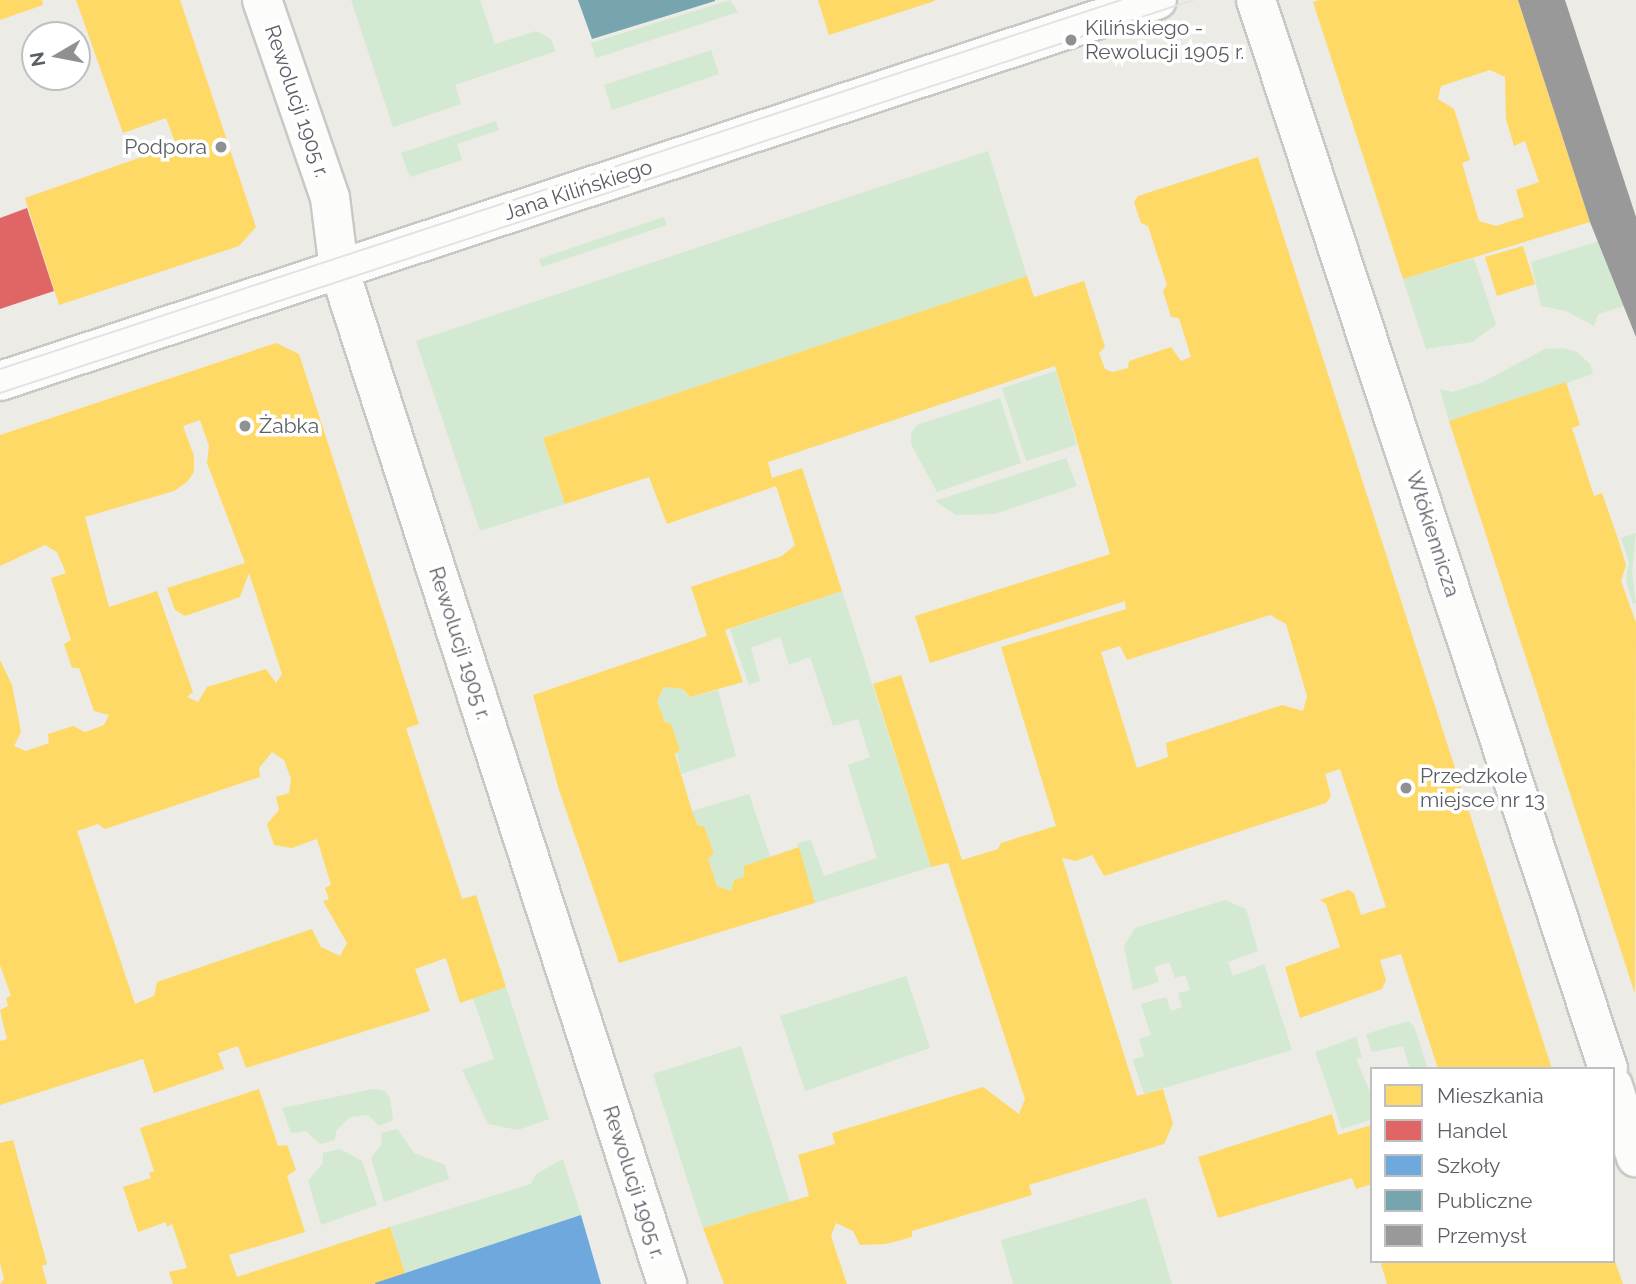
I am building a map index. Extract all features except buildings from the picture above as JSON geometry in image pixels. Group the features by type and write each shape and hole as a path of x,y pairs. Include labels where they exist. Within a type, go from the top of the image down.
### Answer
{"street":[{"name":"Rewolucji 1905 r.","path":"262,0 330,198 339,269 667,1284"},
{"name":"Jana Kilińskiego","path":"0,381 1157,0"},
{"name":"Włókiennicza","path":"1256,0 1608,1067"},
{"path":"1615,1067 1636,1060"},
{"path":"1615,1092 1636,1157"}],"green space":[{"path":"351,0 480,0 495,44 536,31 550,38 556,51 455,85 461,104 393,127"},
{"path":"730,0 738,12 596,58 591,43"},
{"path":"711,50 719,74 612,110 604,85"},
{"path":"496,121 499,130 457,144 462,160 410,177 401,153"},
{"path":"988,151 1027,276 543,438 565,504 480,531 416,341"},
{"path":"664,217 667,225 542,267 539,259"},
{"path":"1599,241 1624,306 1598,314 1594,326 1566,311 1541,306 1531,262"},
{"path":"1474,258 1496,325 1472,342 1426,349 1403,279"},
{"path":"1564,348 1577,352 1590,364 1593,374 1449,421 1440,389 1453,392 1483,382 1545,349"},
{"path":"1056,371 1077,445 1026,461 1002,388"},
{"path":"1000,398 1021,463 937,492 911,444 911,433 917,425"},
{"path":"1066,458 1077,486 995,514 956,515 935,501"},
{"path":"1636,533 1632,572 1636,603 1633,604 1626,580 1629,562 1621,538"},
{"path":"842,591 931,867 815,903 797,843 811,840 824,876 877,858 848,765 870,757 858,719 833,726 810,657 789,665 780,637 751,648 760,681 749,685 730,629"},
{"path":"664,687 683,689 689,697 718,690 736,756 681,774 671,724 665,722 657,701"},
{"path":"749,794 771,859 744,867 744,877 734,880 731,891 717,886 708,858 713,853 704,826 698,826 692,811"},
{"path":"1225,900 1246,909 1258,951 1228,962 1233,976 1264,964 1292,1050 1144,1094 1133,1060 1144,1056 1139,1039 1151,1035 1141,1004 1166,997 1171,1011 1182,1007 1178,993 1190,990 1185,975 1175,978 1169,962 1154,967 1159,982 1133,990 1124,946 1135,928"},
{"path":"906,976 930,1048 805,1091 780,1016"},
{"path":"506,987 549,1119 518,1130 488,1124 462,1070 494,1059 473,998"},
{"path":"1408,1021 1414,1026 1427,1067 1409,1067 1403,1046 1372,1052 1366,1034"},
{"path":"1356,1037 1362,1057 1356,1059 1370,1092 1370,1120 1342,1129 1315,1052"},
{"path":"741,1046 790,1202 703,1228 653,1074"},
{"path":"373,1089 385,1091 390,1098 393,1120 379,1126 368,1115 350,1117 336,1131 335,1140 320,1144 306,1131 291,1133 282,1108"},
{"path":"397,1129 414,1153 445,1165 449,1179 384,1202 371,1158 382,1144 381,1133"},
{"path":"340,1149 362,1161 377,1205 321,1225 308,1181 323,1163 323,1153"},
{"path":"563,1159 581,1215 405,1273 390,1227 531,1184 536,1174"},
{"path":"1146,1198 1172,1284 1013,1284 1001,1240"}],"tram line":[{"path":"0,369 1121,0"},
{"path":"0,393 1193,0"}],"place":[{"name":"Kilińskiego - Rewolucji 1905 r.","path":"1071,40"},
{"name":"Podpora","path":"221,147"},
{"name":"Żabka","path":"245,426"},
{"name":"Przedzkole miejsce nr 13","path":"1406,788"}]}
